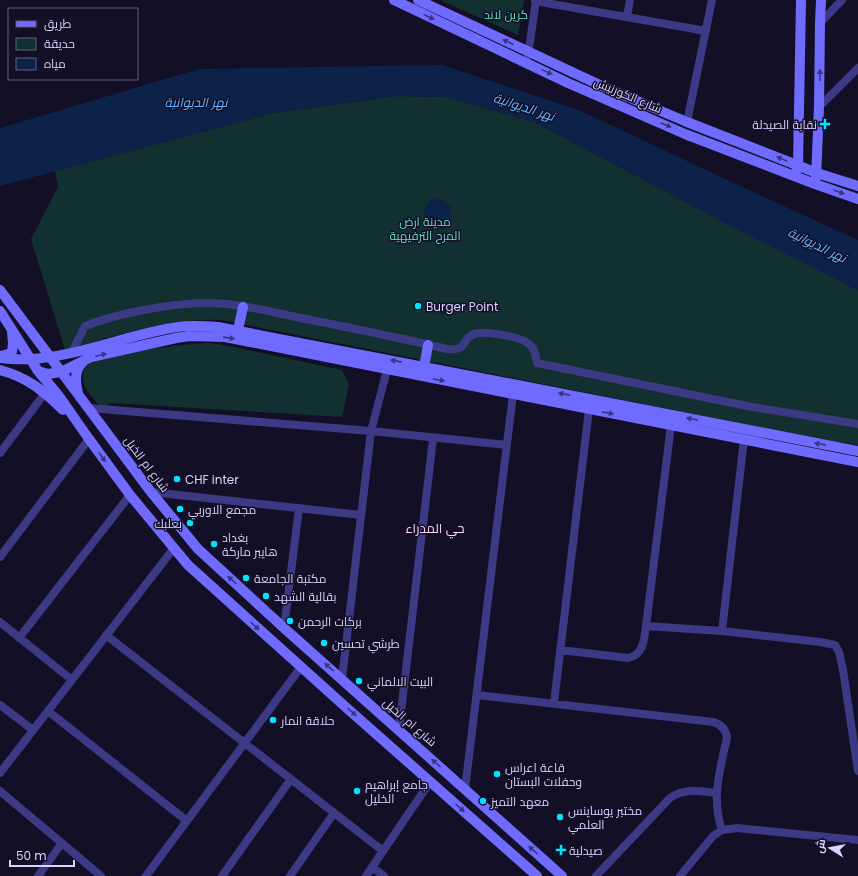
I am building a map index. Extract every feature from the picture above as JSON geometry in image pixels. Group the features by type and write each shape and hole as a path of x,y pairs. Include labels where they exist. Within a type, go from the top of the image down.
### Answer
{"main road":[{"name":"شارع الكورنيش","path":"394,0 568,83 685,134 858,199"},
{"name":"شارع الكورنيش","path":"418,0 604,87 798,166 858,186"},
{"path":"795,176 798,166 802,0"},
{"path":"815,184 818,173 821,0"},
{"name":"شارع ام الخيل","path":"0,290 150,492 198,549 284,628 562,876"},
{"path":"238,330 243,307"},
{"path":"0,311 38,371 59,396 130,495 188,565 537,876"},
{"path":"0,357 9,354 13,348 10,326"},
{"path":"0,357 16,359 50,356 178,327 205,326 238,330 858,451"},
{"path":"38,371 44,374 61,372 101,354 158,341 190,336 240,339 387,370 858,462"},
{"path":"41,344 52,350 68,353"},
{"path":"424,367 428,345"},
{"path":"78,395 76,376 81,363 86,360"},
{"path":"0,370 19,375 45,393 80,426"}],"street":[{"path":"627,17 630,0"},
{"path":"687,122 712,0"},
{"path":"820,23 842,0"},
{"path":"527,63 536,1 706,31"},
{"path":"819,106 858,68"},
{"path":"68,353 85,326 116,316 173,306 204,303 243,307 447,349 457,350 463,346 467,339 473,334 481,332 489,333 523,340 530,344 535,352 537,364 747,406 858,424"},
{"path":"342,679 371,431 387,370"},
{"path":"0,453 45,393"},
{"path":"465,789 513,394"},
{"path":"88,408 371,431 433,439 507,445"},
{"path":"554,703 589,409"},
{"path":"560,650 624,658 632,657 638,653 643,646 671,425"},
{"path":"0,557 89,439"},
{"path":"399,729 433,439"},
{"path":"722,631 744,439"},
{"path":"150,492 361,515"},
{"path":"19,638 130,495"},
{"path":"284,628 299,508"},
{"path":"0,773 174,548"},
{"path":"0,622 72,680"},
{"path":"646,626 722,631 835,645 839,652 843,670 858,771"},
{"path":"106,635 383,851"},
{"path":"146,876 302,667"},
{"path":"477,695 720,724 725,730 726,738 716,793 717,813 722,830"},
{"path":"0,705 33,730"},
{"path":"48,711 187,822"},
{"path":"222,876 291,779"},
{"path":"366,876 430,782"},
{"path":"0,791 101,876"},
{"path":"596,876 670,798 680,792 686,791 716,793"},
{"path":"290,876 334,813"},
{"path":"680,876 713,836 722,830 737,828 858,840"},
{"path":"38,876 62,842"},
{"path":"372,867 384,876"}],"green space":[{"name":"كرين لاند","path":"440,0 524,0 518,35"},
{"name":"مدينة ارض المرح الترفيهية","path":"396,96 446,97 534,122 858,290 858,445 814,438 222,320 202,320 162,325 65,350 31,239 58,187 55,171 273,113"},
{"path":"209,343 342,370 349,384 342,417 111,403 102,408 84,385 83,374 85,368 89,363 97,359 112,355 161,348"}],"water":[{"name":"نهر الديوانية","path":"442,65 581,111 858,240 858,290 723,222 534,122 445,97 396,96 273,113 0,186 0,128 199,69"},
{"path":"439,198 451,206 451,219 442,224 433,226 426,220 424,210 430,200"}],"place":[{"name":"نقابة الصيدلة","path":"825,124"},
{"name":"Burger Point","path":"418,306"},
{"name":"CHF inter","path":"177,479"},
{"name":"مجمع الاوربي","path":"180,509"},
{"name":"بعلبك","path":"190,523"},
{"name":"بغداد هايبر ماركة","path":"214,544"},
{"name":"مكتبة الجامعة","path":"246,578"},
{"name":"بقالية الشهد","path":"266,596"},
{"name":"بركات الرحمن","path":"290,621"},
{"name":"طرشي تحسين","path":"324,643"},
{"name":"البيت الالماني","path":"359,681"},
{"name":"حلاقة انمار","path":"273,720"},
{"name":"قاعة اعراس وحفلات البستان","path":"497,774"},
{"name":"جامع إبراهيم الخليل","path":"357,791"},
{"name":"معهد التميز","path":"483,801"},
{"name":"مختبر يوساينس العلمي","path":"560,817"},
{"name":"صيدلية","path":"561,850"}],"district":[{"name":"حي المدراء","path":"435,528"}]}
